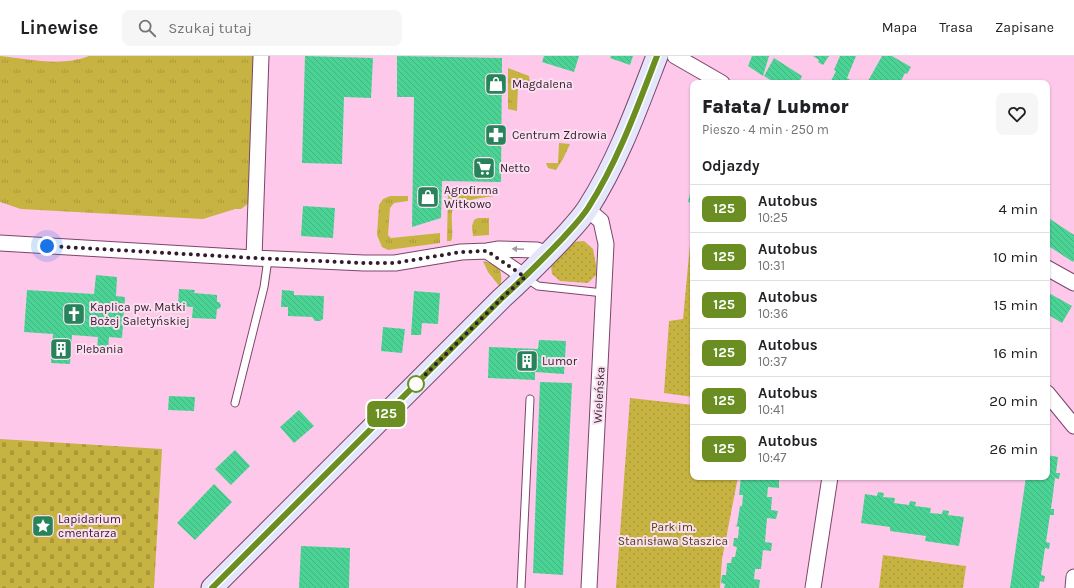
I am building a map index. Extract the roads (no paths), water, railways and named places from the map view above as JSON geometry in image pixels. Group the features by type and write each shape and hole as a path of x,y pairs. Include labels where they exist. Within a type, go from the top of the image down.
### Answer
{"main road":[{"path":"212,588 502,298 548,254 587,209 603,182 621,146 657,56"}],"street":[{"path":"261,56 261,259"},
{"path":"674,56 717,80"},
{"name":"Wieleńska","path":"587,209 601,221 606,244 589,588"},
{"path":"0,243 261,259 364,263 395,263 461,252 487,251 499,248 537,250 548,254"},
{"path":"487,251 525,277"},
{"path":"1050,270 1074,283"},
{"path":"1050,397 1074,426"},
{"path":"813,588 830,480"},
{"path":"1073,588 1074,577"}],"lane":[{"path":"235,403 264,287 261,259"},
{"path":"525,277 538,286 604,293"},
{"path":"521,588 530,399"}],"place":[{"name":"Magdalena","path":"496,84"},
{"name":"Centrum Zdrowia","path":"496,135"},
{"name":"Netto","path":"484,168"},
{"name":"Agrofirma Witkowo","path":"428,197"},
{"name":"Kaplica pw. Matki Bożej Saletyńskiej","path":"74,314"},
{"name":"Plebania","path":"61,349"},
{"name":"Lumor","path":"527,361"},
{"name":"Lapidarium cmentarza","path":"43,526"}],"park label":[{"name":"Park im. Stanisława Staszica","path":"673,534"}]}
